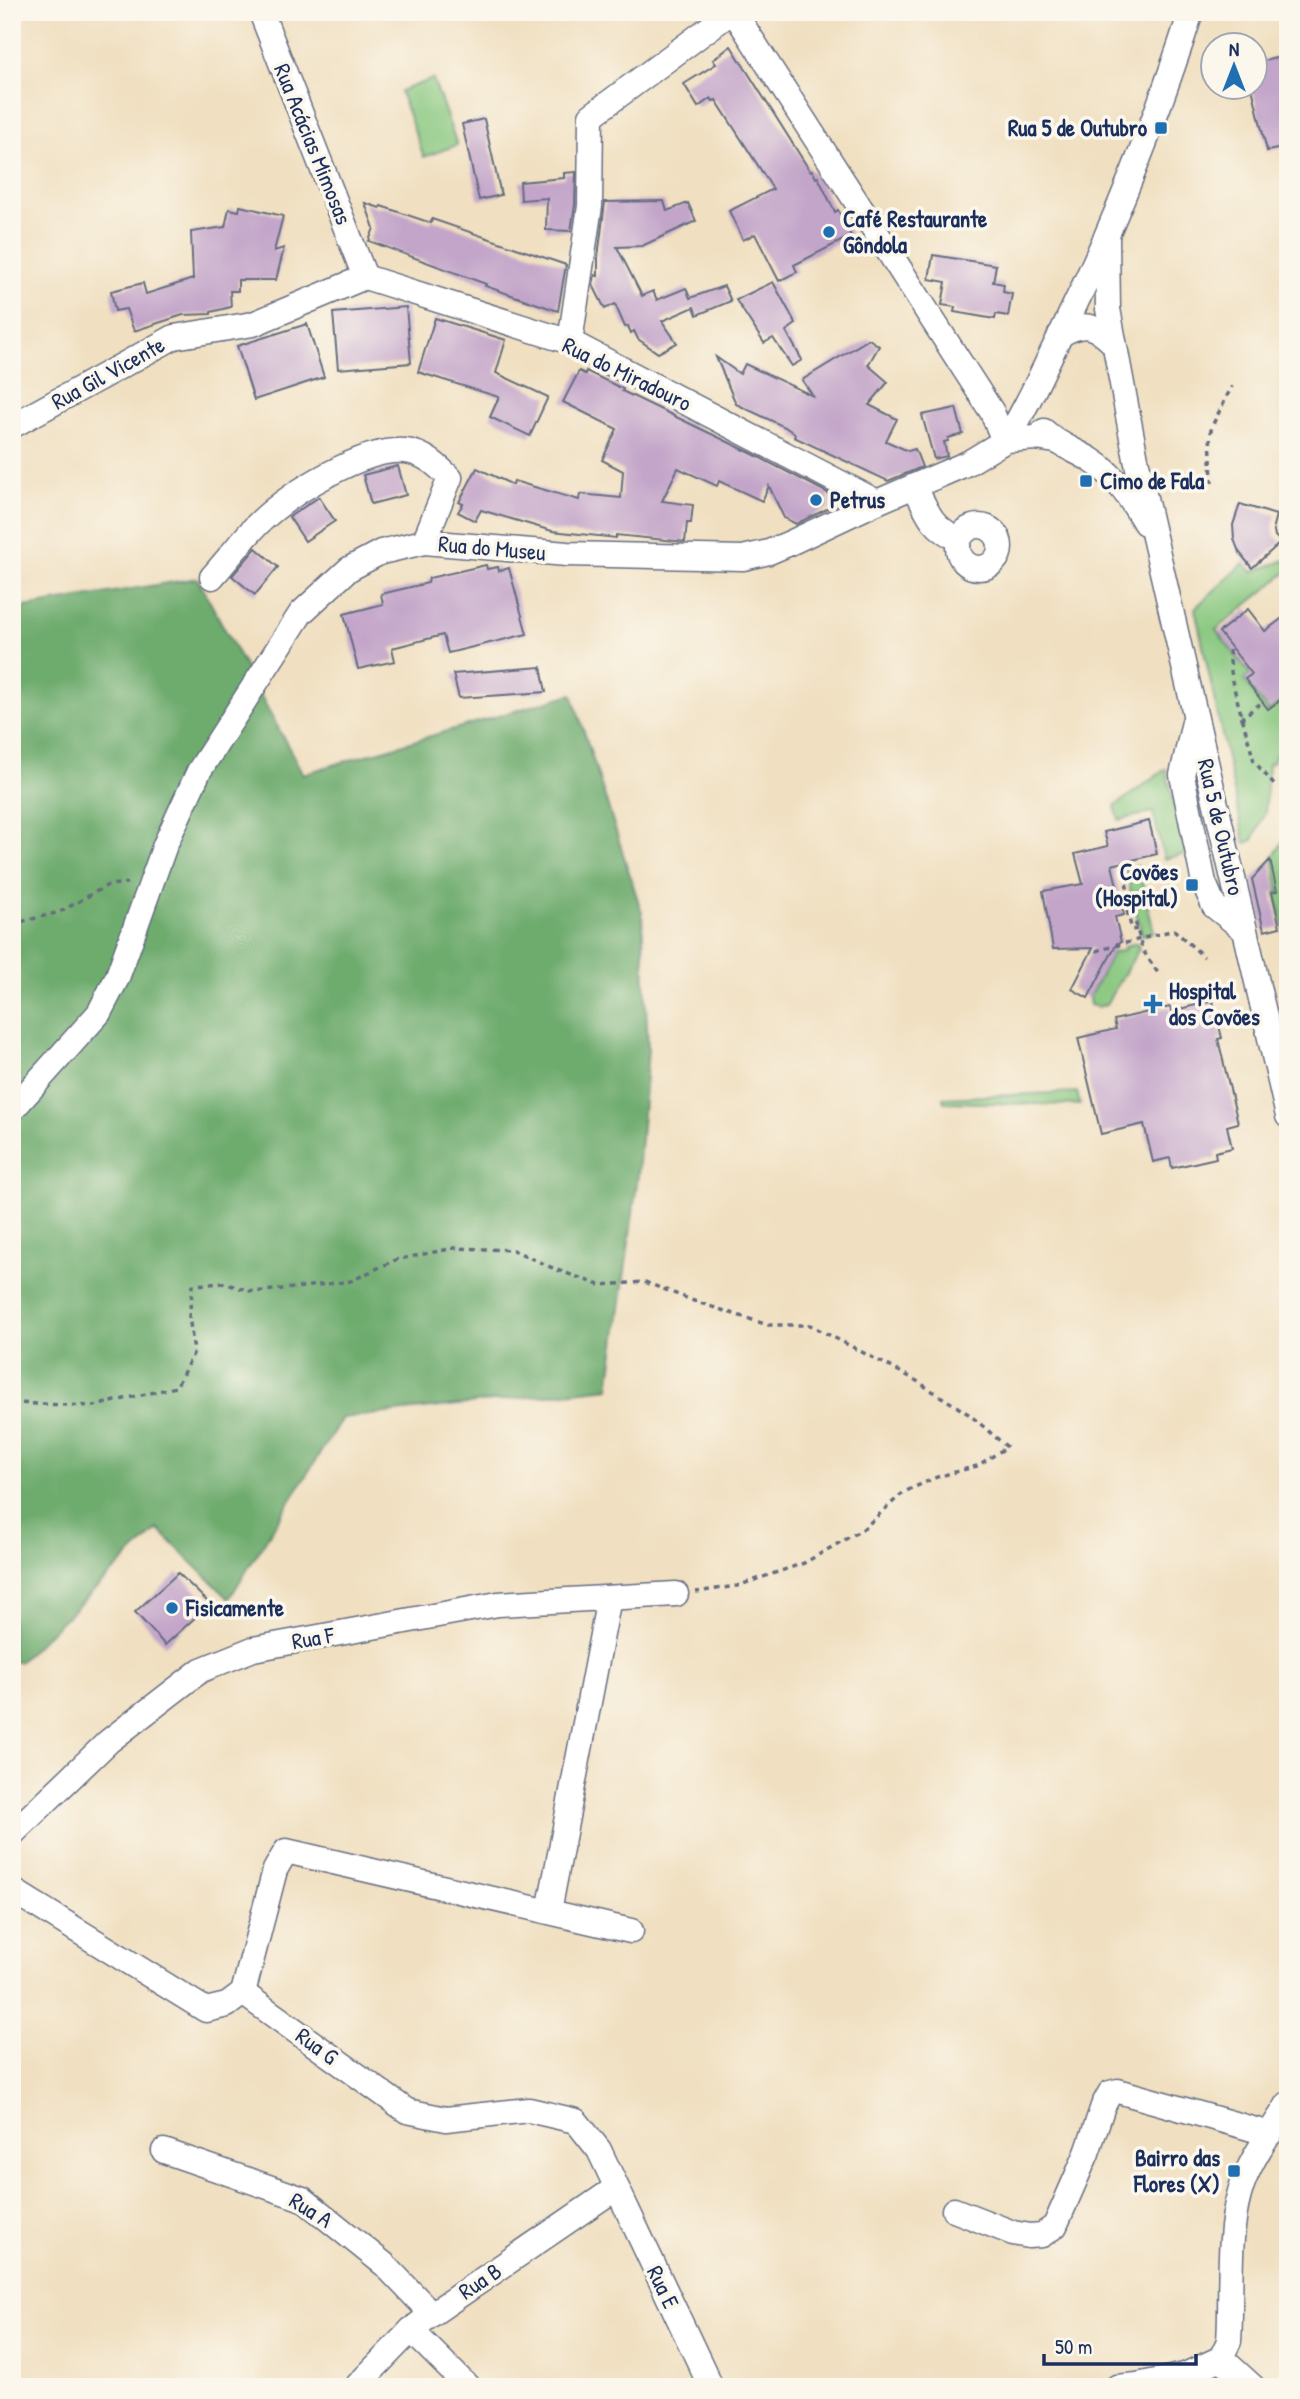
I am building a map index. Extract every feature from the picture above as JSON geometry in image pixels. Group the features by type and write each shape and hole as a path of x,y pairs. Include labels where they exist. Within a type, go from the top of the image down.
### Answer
{"street":[{"name":"Rua Acácias Mimosas","path":"261,12 365,276"},
{"path":"570,342 590,206 591,116 733,12 992,412 1005,441"},
{"path":"1005,441 1025,412 1108,237 1154,119 1183,13"},
{"path":"1035,388 1034,405 1041,428 1055,441 1091,460 1108,457 1123,448 1132,436 1113,343 1106,287 1108,237"},
{"name":"Rua do Miradouro","path":"365,276 570,342 877,502"},
{"name":"Rua Gil Vicente","path":"12,426 174,337 253,324 365,276"},
{"path":"1060,335 1073,327 1087,325 1102,331 1113,343"},
{"name":"Rua 5 de Outubro","path":"1132,436 1243,929 1287,1111"},
{"path":"1005,441 1035,438 1055,441"},
{"name":"Rua do Museu","path":"12,1110 99,1013 117,978 165,845 199,771 301,613 349,569 381,552 424,542 567,554 743,558 769,552 968,463 1005,441"},
{"path":"212,576 261,520 295,493 338,469 376,455 404,451 433,461 450,478 424,542"},
{"name":"Rua 5 de Outubro","path":"1091,460 1116,481 1135,505 1154,538"},
{"path":"915,486 933,522 940,530 960,539"},
{"name":"Rua F","path":"12,1834 110,1741 201,1670 253,1649 498,1604 676,1594"},
{"path":"549,1911 609,1598"},
{"path":"12,1890 206,2010 227,2005 243,1993 275,1870 286,1851 631,1931"},
{"name":"Rua G","path":"243,1993 407,2111 446,2119 529,2110 576,2121 598,2150 616,2188"},
{"path":"954,2210 1013,2233 1029,2236 1042,2235 1055,2226 1087,2153 1103,2106 1110,2093 1118,2091 1270,2134"},
{"path":"1117,2387 1185,2375 1221,2358 1228,2341 1234,2216 1239,2194 1245,2176 1288,2104"},
{"name":"Rua A","path":"164,2151 303,2199 385,2265 432,2314"},
{"name":"Rua B","path":"356,2387 411,2330 616,2188"},
{"name":"Rua E","path":"616,2188 711,2387"},
{"path":"411,2330 468,2387"},
{"path":"1221,2358 1253,2387"}],"path":[{"path":"1212,483 1210,433 1232,386"},
{"path":"1228,650 1240,719 1254,761 1275,786"},
{"path":"1240,719 1260,704"},
{"path":"1124,874 1142,949 1160,976"},
{"path":"12,924 60,912 108,885 152,880"},
{"path":"1127,911 1132,930 1137,929"},
{"path":"1096,951 1174,930 1204,957"},
{"path":"12,1403 94,1406 176,1387 194,1352 189,1316 193,1285 223,1283 254,1292 303,1287 351,1281 395,1260 454,1248 513,1250 557,1270 600,1285 645,1282 768,1325 810,1325 912,1378 970,1415 1007,1447 977,1466 937,1478 904,1492 863,1529 804,1563 737,1586 676,1594"}],"green space":[{"path":"433,79 457,145 424,157 400,91"},
{"path":"1288,559 1288,571 1216,630 1250,674 1244,680 1268,711 1288,696 1283,738 1272,763 1268,764 1265,812 1253,840 1245,843 1195,608 1244,563 1252,572"},
{"path":"197,578 303,774 572,694 642,913 648,1049 638,1176 609,1388 342,1418 229,1599 158,1529 19,1662 12,1662 12,609"},
{"path":"1166,769 1185,854 1164,859 1153,812 1119,820 1115,806"},
{"path":"1288,776 1288,934 1285,935 1276,893 1279,892 1273,857 1284,840 1283,795"},
{"path":"1138,866 1154,932 1142,935 1125,869"},
{"path":"1137,943 1139,949 1106,1004 1098,1007 1090,1005 1089,998 1112,953"},
{"path":"1077,1092 1080,1105 944,1102 943,1098"}],"building":[{"path":"731,46 810,171 818,177 835,212 838,210 851,236 794,265 797,272 779,281 755,234 743,240 729,211 773,189 716,100 711,98 698,107 684,84 716,64 713,60"},
{"path":"1288,55 1288,147 1267,151 1255,102 1268,102 1268,60"},
{"path":"484,119 501,195 479,200 462,124"},
{"path":"576,172 571,231 546,230 547,198 521,200 520,182 564,178 564,173"},
{"path":"664,201 667,211 688,203 696,221 642,246 617,247 642,296 653,291 657,300 686,288 690,298 724,286 731,301 697,315 694,307 662,321 677,343 658,353 638,339 634,331 631,333 628,326 625,327 615,304 605,309 593,285 595,275 598,276 605,202"},
{"path":"365,203 431,223 432,219 566,265 558,311 369,241 374,228"},
{"path":"240,206 283,216 274,251 284,248 276,280 238,280 238,291 230,291 231,307 211,314 183,315 134,331 126,309 115,311 111,291 143,283 146,294 193,279 191,232 225,227 229,209 239,211"},
{"path":"933,255 996,265 993,282 1004,284 1003,292 1012,294 1008,316 996,314 995,319 954,312 955,307 942,305 946,282 929,279"},
{"path":"773,282 796,324 786,331 802,360 792,366 773,338 764,343 736,300"},
{"path":"406,307 411,363 338,369 333,313"},
{"path":"435,318 506,340 496,373 548,397 530,436 490,417 499,397 418,372"},
{"path":"307,324 324,377 254,400 237,346"},
{"path":"869,339 879,346 868,365 888,382 869,405 897,419 886,441 908,451 915,449 922,467 888,481 794,437 795,434 785,427 736,404 716,357 740,374 745,364 813,396 802,380"},
{"path":"579,371 585,374 586,371 623,389 622,391 828,493 829,508 796,524 784,518 769,486 762,501 719,481 717,486 678,468 662,501 693,505 685,542 552,531 481,510 475,521 458,512 463,504 459,502 477,468 513,485 514,481 579,500 580,494 621,498 623,471 602,460 617,429 563,402"},
{"path":"956,408 963,434 948,438 948,441 944,442 947,456 934,459 922,415"},
{"path":"398,466 406,495 371,504 363,475"},
{"path":"319,497 335,521 305,541 289,517"},
{"path":"1240,504 1276,515 1273,526 1275,536 1281,542 1252,568 1239,552 1234,539 1233,525"},
{"path":"256,548 278,567 255,595 232,576"},
{"path":"486,565 487,569 498,567 499,571 509,568 527,634 448,653 443,635 392,648 395,661 358,669 344,614 383,604 381,594 428,583 429,578"},
{"path":"1248,609 1265,631 1288,614 1288,694 1268,709 1245,679 1252,674 1219,632"},
{"path":"541,667 546,692 459,698 453,674"},
{"path":"1149,821 1157,854 1112,865 1124,915 1115,917 1121,942 1117,943 1088,998 1072,989 1093,948 1053,949 1043,891 1083,884 1075,854 1108,846 1104,832"},
{"path":"1270,860 1277,891 1272,892 1280,927 1264,931 1252,879"},
{"path":"1213,1001 1222,1038 1218,1039 1238,1123 1227,1126 1232,1148 1215,1152 1216,1158 1172,1168 1170,1158 1153,1162 1144,1124 1101,1134 1078,1038 1116,1029 1114,1020 1170,1007 1171,1011"},
{"name":"Fisicamente","path":"178,1573 210,1604 165,1645 135,1612"}],"place":[{"name":"Rua 5 de Outubro","path":"1161,128"},
{"name":"Café Restaurante Gôndola","path":"829,232"},
{"name":"Cimo de Fala","path":"1086,481"},
{"name":"Petrus","path":"816,500"},
{"name":"Covões (Hospital)","path":"1192,885"},
{"name":"Hospital dos Covões","path":"1153,1004"},
{"name":"Fisicamente","path":"172,1608"},
{"name":"Bairro das Flores (X)","path":"1234,2171"}]}
